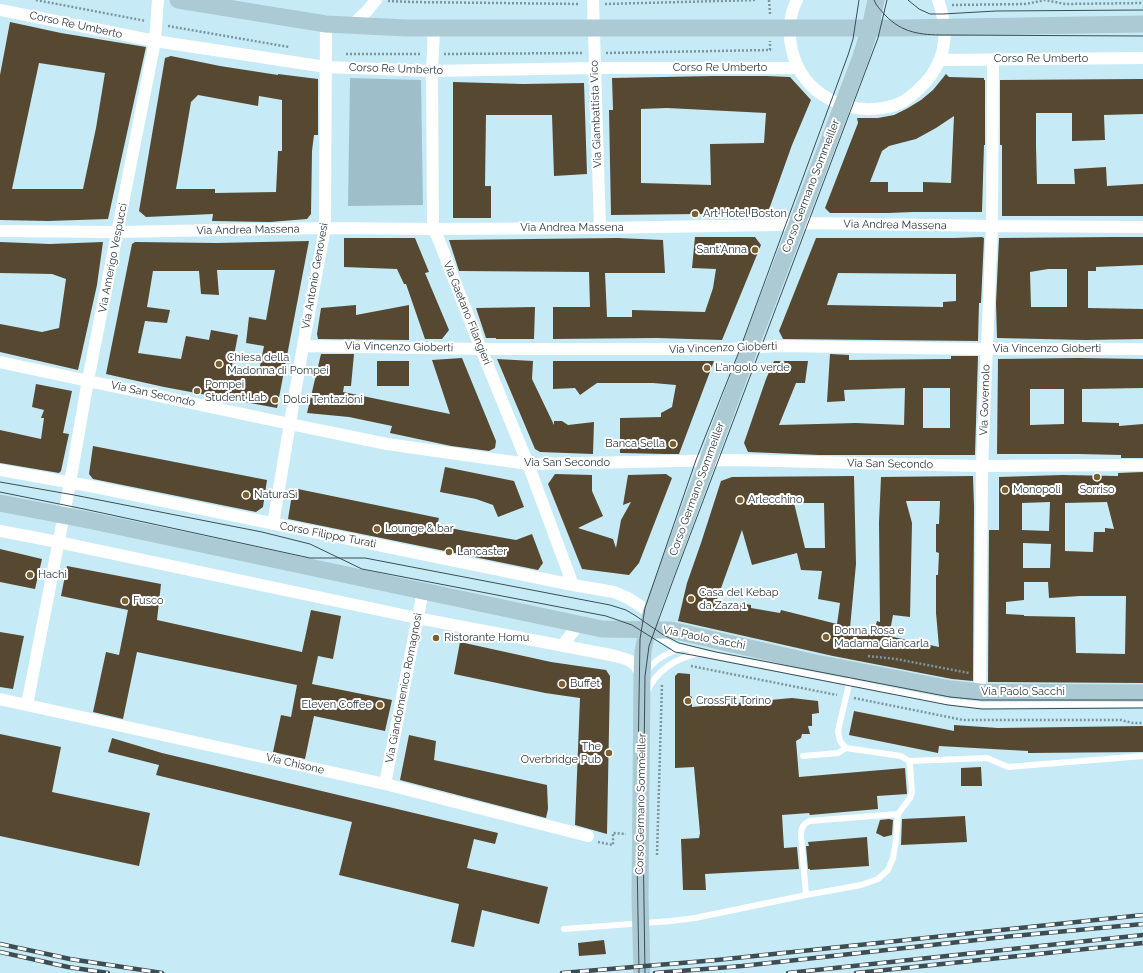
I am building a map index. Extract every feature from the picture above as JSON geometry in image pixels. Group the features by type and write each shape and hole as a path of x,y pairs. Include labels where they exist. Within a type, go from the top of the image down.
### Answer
{"main road":[{"path":"178,0 326,24 351,26 434,28 789,29 1143,24"},
{"name":"Corso Germano Sommeiller","path":"642,973 640,897 641,676 643,651 651,629 651,613 750,347 861,57 870,28 876,0"},
{"path":"0,503 602,629 651,629"},
{"name":"Via Paolo Sacchi","path":"651,629 671,630 851,676 951,689 980,692 1143,692"}],"street":[{"name":"Via Amerigo Vespucci","path":"63,515 155,41 158,0"},
{"path":"351,26 376,0"},
{"path":"797,0 793,7 789,29 792,50 798,68 809,85 823,96 842,105 863,110 889,107 911,97 928,81 940,60 944,44 945,27 943,14 938,0"},
{"name":"Via Giambattista Vico","path":"593,2 600,228"},
{"name":"Corso Re Umberto","path":"0,10 155,41 326,67 432,71 595,68 798,68"},
{"name":"Via Antonio Genovesi","path":"273,524 303,346 325,228 326,24"},
{"name":"Via Gaetano Filangieri","path":"434,28 432,71 433,229 438,238 528,464 573,585"},
{"name":"Corso Re Umberto","path":"940,60 1143,58"},
{"name":"Via Governolo","path":"980,692 982,466 992,226 993,59"},
{"name":"Via Andrea Massena","path":"0,231 118,232 325,228 600,228 797,224 1143,227"},
{"name":"Via Vincenzo Gioberti","path":"303,346 481,349 729,349 778,346 987,349 1143,349"},
{"name":"Via San Secondo","path":"0,362 387,444 528,464 708,460 982,466 1143,466"},
{"name":"Corso Filippo Turati","path":"0,470 614,592 628,598 651,613"},
{"path":"28,705 63,515"},
{"path":"0,531 417,618 627,659 634,664 641,676"},
{"name":"Via Giandomenico Romagnosi","path":"385,784 423,591"},
{"path":"562,646 578,624"},
{"name":"Via Chisone","path":"0,699 385,784 591,839"}],"lane":[{"name":"Via Paolo Sacchi","path":"651,629 672,645 702,653 851,676 945,701 982,705 1143,704"},
{"path":"641,676 661,657 669,652 682,648"},
{"path":"642,704 648,690 665,668 687,656 702,653"},
{"path":"846,748 840,741 838,731 851,676"},
{"path":"803,756 838,753 846,748 902,756 909,761 987,758 1008,767 1143,756"},
{"path":"564,929 695,918 806,894 861,885 878,879 888,870 893,858 898,814 910,798 911,786 909,761"},
{"path":"806,894 801,836 801,828 803,825 809,821 898,814"}],"path":[{"path":"382,0 398,2 757,0"},
{"path":"950,5 1026,4 1045,0 1065,4 1143,3"},
{"path":"896,659 972,674"},
{"path":"657,859 662,682"},
{"path":"1121,720 1133,723 1143,723"},
{"path":"591,839 612,845 613,833"}],"shaded area":[{"path":"350,78 421,80 423,205 348,206"}],"building":[{"path":"10,22 61,33 146,47 108,219 48,221 0,220 0,75","holes":["39,63 105,73 96,128 83,189 12,189"]},
{"path":"171,56 220,66 278,75 318,79 318,135 314,135 312,151 311,214 307,219 270,222 212,221 213,214 146,217 139,211 165,58","holes":["198,95 258,106 259,96 282,100 282,151 278,151 276,192 215,193 215,189 176,189 191,102"]},
{"path":"946,74 949,77 984,78 985,80 985,145 982,212 830,213 825,208 858,123 857,118 878,118 894,115 921,100 933,90","holes":["954,116 951,183 923,182 923,192 888,192 888,182 870,182 882,151 889,146 916,139"]},
{"path":"714,76 790,77 811,100 792,145 767,215 611,215 609,110 613,110 612,78","holes":["667,108 766,113 764,143 710,144 711,185 641,183 641,109"]},
{"path":"1143,79 1143,114 1104,115 1105,140 1072,141 1072,113 1036,113 1036,147 1037,184 1075,184 1074,169 1106,167 1107,186 1143,184 1143,216 1002,216 1000,80"},
{"path":"453,82 523,84 584,83 587,174 554,176 552,115 486,115 485,186 491,186 491,218 453,218"},
{"path":"695,237 755,237 761,245 722,340 657,338 553,339 553,307 590,307 589,272 459,271 449,240 618,238 663,240 665,273 605,273 607,317 632,317 632,310 705,312 713,288 716,269 692,268"},
{"path":"1143,237 1143,265 1096,267 1096,271 1088,271 1088,308 1143,309 1143,339 1085,340 997,338 996,303 999,238","holes":["1048,269 1067,269 1067,307 1031,307 1030,272"]},
{"path":"344,238 415,238 429,272 425,273 449,330 442,339 425,339 406,284 404,284 397,269 344,267"},
{"path":"816,238 984,238 981,303 979,303 978,341 783,339 779,331","holes":["838,273 956,274 956,301 943,302 943,307 827,305"]},
{"path":"309,241 277,408 164,387 106,374 132,244 135,242 216,243","holes":["217,270 275,270 266,320 249,317 246,343 264,346 258,376 231,371 238,335 211,330 209,340 186,336 181,359 138,353 145,321 167,323 170,310 147,307 153,271 199,271 201,294 219,295"]},
{"path":"0,242 50,244 103,242 97,285 78,370 0,352 0,324 42,332 59,328 66,279 52,274 0,273"},
{"path":"356,305 356,315 409,305 409,340 318,339 317,334 321,308"},
{"path":"535,307 534,339 486,338 476,308"},
{"path":"321,354 354,354 351,386 344,386 343,392 450,414 432,360 462,358 496,441 495,448 489,451 451,446 390,433 392,426 349,417 307,413"},
{"path":"830,354 849,355 849,360 951,359 951,356 978,356 975,455 819,455 748,452 744,443 766,379 774,361 808,361 805,383 796,383 779,425 856,423 904,425 905,388 844,390 845,401 827,402","holes":["923,388 950,388 950,428 923,428"]},
{"path":"497,359 533,361 532,379 554,425 554,421 562,421 568,425 594,422 593,454 540,452 535,449"},
{"path":"998,359 1143,359 1143,388 1082,389 1082,422 1119,423 1119,426 1143,424 1143,458 1121,458 1121,455 997,454","holes":["1030,389 1064,389 1064,424 1030,425"]},
{"path":"377,361 409,361 409,386 377,386"},
{"path":"553,361 714,361 679,454 666,454 620,453 620,418 661,417 661,413 672,407 676,385 653,383 597,383 580,395 575,388 553,389"},
{"path":"36,384 72,391 63,433 69,434 61,471 59,473 0,463 0,430 41,439 44,418 41,418 44,410 32,407"},
{"path":"93,446 267,480 263,507 256,512 93,479 89,474"},
{"path":"445,467 514,481 524,507 498,517 493,505 476,499 440,492"},
{"path":"1143,472 1143,683 988,682 989,530 999,530 999,477 1062,475 1118,476 1118,473","holes":["1050,502 1049,531 1022,530 1022,503","1107,502 1114,529 1105,528 1105,532 1094,532 1093,552 1065,551 1065,503","1023,543 1051,544 1050,568 1023,568","1024,582 1048,582 1049,598 1126,596 1125,654 1076,653 1075,617 1024,616 1006,614 1006,602 1024,600"]},
{"path":"555,474 592,475 592,491 603,516 578,528 613,539 616,548 621,520 631,502 623,505 628,475 666,474 672,478 639,563 629,575 582,569 548,484"},
{"path":"854,476 856,564 850,628 873,634 877,621 880,622 879,522 881,477 973,476 973,681 952,679 833,656 678,621 687,583 721,481 732,477","holes":["906,501 940,501 939,524 936,524 936,552 939,553 938,575 936,575 936,613 939,647 889,636 893,615 910,617 912,523","794,503 824,503 825,548 805,548","742,530 752,565 797,553 801,570 822,571 818,599 840,603 837,624 781,610 780,613 751,608 751,605 716,602"]},
{"path":"293,488 439,518 437,525 460,530 516,540 532,534 543,563 538,570 288,519"},
{"path":"0,549 42,559 35,589 0,582"},
{"path":"67,566 161,584 157,620 302,652 311,610 341,616 333,659 318,656 312,684 392,700 385,731 314,716 305,759 273,752 281,715 291,717 297,685 137,652 123,719 93,712 106,652 119,655 128,610 61,596"},
{"path":"0,632 24,636 13,689 0,687"},
{"path":"460,642 551,662 606,670 610,676 607,834 575,825 580,698 545,693 454,674"},
{"path":"678,673 690,674 690,696 692,697 692,707 792,698 818,701 819,713 812,714 812,726 808,726 810,734 802,734 801,738 796,741 799,777 905,768 907,794 877,796 878,809 810,815 809,813 782,815 784,848 797,847 799,869 705,874 706,890 683,890 681,839 699,838 700,833 694,767 675,768 675,676"},
{"path":"854,711 954,731 954,725 998,728 1143,726 1143,752 1028,753 1028,751 939,746 938,753 849,735"},
{"path":"0,734 61,747 52,792 150,813 139,866 0,836"},
{"path":"409,735 436,741 434,760 547,785 548,809 546,818 400,780"},
{"path":"112,738 162,753 498,833 495,844 474,839 467,868 548,887 539,924 482,910 474,947 451,942 459,904 339,875 352,822 156,775 159,765 108,752"},
{"path":"981,767 982,786 961,786 961,768"},
{"path":"965,816 967,842 901,845 902,819"},
{"path":"880,820 893,820 892,835 884,837 876,833"},
{"path":"867,837 869,866 808,869 806,846 809,846 808,842"},
{"path":"604,940 606,954 579,956 578,943"}],"tram line":[{"path":"638,763 640,639 645,608 696,460 740,349 848,55 853,39 859,0"},
{"path":"874,0 891,21 912,32 944,35 1143,36"},
{"path":"645,973 643,834 645,676 649,646 878,38 887,0"},
{"path":"908,0 919,9 930,14 996,11 1143,10"},
{"path":"0,482 262,532 310,544 362,569 606,616 632,625 675,652 948,705 982,709 1143,708"},
{"path":"0,492 310,558 365,558 610,605 626,610 662,634 679,643 716,652 950,697 981,700 1143,700"},
{"path":"637,857 639,973"}],"railway":[{"path":"562,973 717,960 1143,915"},
{"path":"655,973 742,966 1013,936 1143,924"},
{"path":"788,973 1143,935"},
{"path":"856,973 1143,943"},
{"path":"0,944 70,959 162,973"},
{"path":"0,952 68,967 108,973"}],"place":[{"name":"Art Hotel Boston","path":"695,214"},
{"name":"Sant'Anna","path":"755,250"},
{"name":"Chiesa della Madonna di Pompei","path":"219,364"},
{"name":"L'angolo verde","path":"707,368"},
{"name":"Pompei Student Lab","path":"197,391"},
{"name":"Dolci Tentazioni","path":"275,400"},
{"name":"Banca Sella","path":"673,444"},
{"name":"Sorriso","path":"1097,477"},
{"name":"Monopoli","path":"1005,490"},
{"name":"NaturaSì","path":"246,495"},
{"name":"Arlecchino","path":"740,500"},
{"name":"Lounge & bar","path":"377,529"},
{"name":"Lancaster","path":"449,552"},
{"name":"Hachi","path":"30,575"},
{"name":"Casa del Kebap da Zaza 1","path":"691,599"},
{"name":"Fusco","path":"125,601"},
{"name":"Donna Rosa e Madama Giancarla","path":"826,637"},
{"name":"Ristorante Homu","path":"436,638"},
{"name":"Buffet","path":"562,684"},
{"name":"CrossFit Torino","path":"688,701"},
{"name":"Eleven Coffee","path":"380,705"},
{"name":"The Overbridge Pub","path":"609,753"}]}
